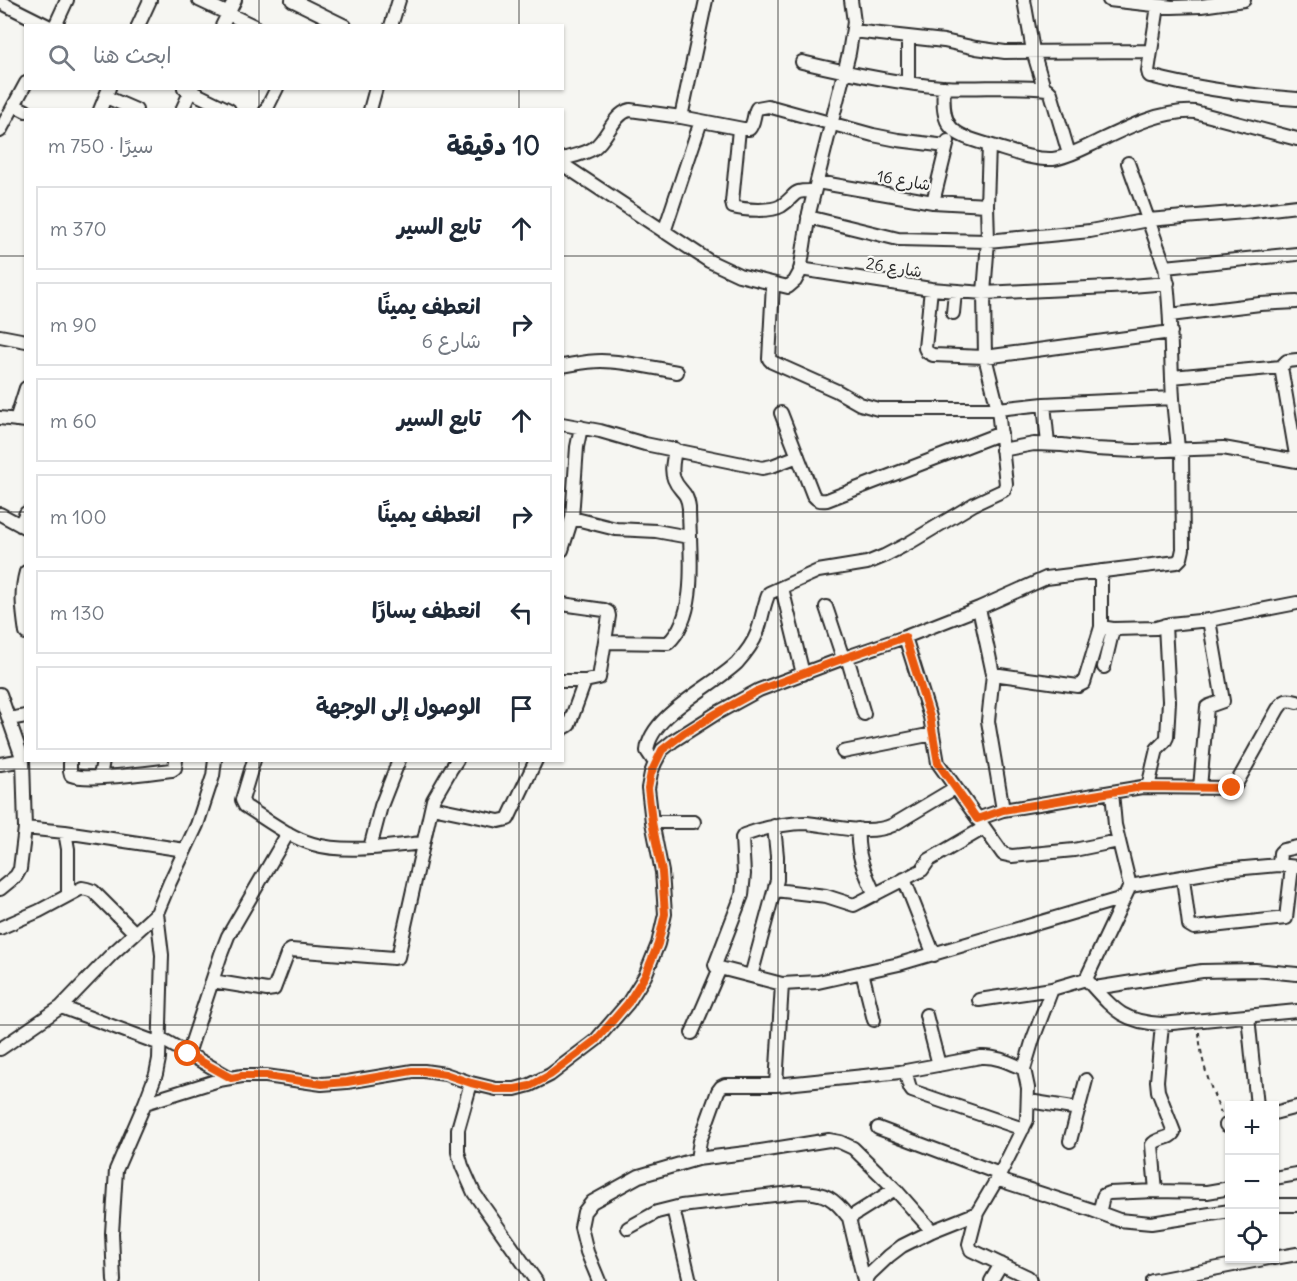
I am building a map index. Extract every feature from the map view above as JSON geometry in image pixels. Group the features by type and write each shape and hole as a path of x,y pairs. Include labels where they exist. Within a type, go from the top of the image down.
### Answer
{"street":[{"path":"56,24 67,0"},
{"path":"139,24 150,0"},
{"path":"199,0 250,24"},
{"path":"223,24 235,0"},
{"path":"292,0 317,5 342,24"},
{"path":"392,24 399,0"},
{"path":"681,117 706,0"},
{"path":"564,162 709,261 739,275 788,286 795,281 800,269 808,217 844,72 854,22 851,0"},
{"path":"1024,0 1044,88"},
{"path":"1109,0 1172,7 1244,0"},
{"path":"0,2 44,24"},
{"path":"1158,6 1148,71 1150,76 1209,90 1297,99"},
{"path":"853,31 944,41 1005,52 1151,51"},
{"path":"908,37 908,83"},
{"path":"802,62 908,83 944,87 1044,88 1050,90 1069,154"},
{"path":"944,87 944,118 961,136 1032,157 1057,159 1082,150 1115,133 1169,113 1181,111 1194,112 1297,139"},
{"path":"0,131 20,108 24,90"},
{"path":"183,108 189,90 225,108"},
{"path":"267,108 276,90"},
{"path":"371,108 375,90"},
{"path":"101,108 107,93 133,108"},
{"path":"564,160 586,153 595,147 603,140 620,115 630,110 749,129 757,108 768,106 873,135 946,146"},
{"path":"664,232 701,121"},
{"path":"933,202 951,128"},
{"path":"739,129 733,207 769,210 782,205 796,192 815,187"},
{"path":"656,763 647,751 653,733 668,716 736,664 750,648 769,593 818,572 867,562 884,556 974,504 1004,490 1006,484 998,409 985,357 984,293 988,241 989,146"},
{"path":"145,1103 219,1080 242,1076 266,1076 322,1084 424,1071 445,1074 496,1089 530,1086 550,1075 596,1040 628,1003 645,976 658,944 665,914 662,872 648,788 651,773 662,750 673,741 759,690 905,637 979,608 1046,578 1177,562 1181,558 1183,549 1180,450 1173,398 1168,283 1165,267 1128,163"},
{"name":"شارع 16","path":"815,187 933,202 987,205"},
{"path":"808,217 898,239 988,241 1090,231 1148,220 1297,206"},
{"path":"1165,267 1297,254"},
{"name":"شارع 26","path":"800,269 955,292 984,293 1168,283"},
{"path":"773,284 768,356 772,362 837,391 860,404 878,409 998,409 1044,404 1173,398"},
{"path":"931,289 926,348 927,352 933,355 985,357 1171,332"},
{"path":"953,313 955,292"},
{"path":"1170,315 1297,302"},
{"path":"0,336 24,341"},
{"path":"1172,377 1281,367 1287,361 1297,360"},
{"path":"564,366 587,361 602,361 677,372"},
{"path":"1002,450 1034,444 1135,451 1223,448 1297,461 1281,367"},
{"path":"0,418 21,421 24,401"},
{"path":"1044,404 1048,444"},
{"path":"781,413 813,495 821,501 1001,433"},
{"path":"564,424 762,468 798,456"},
{"path":"564,544 572,518 577,447 581,427"},
{"path":"605,642 662,643 670,641 682,623 692,577 688,500 672,472 675,449"},
{"path":"0,514 24,522"},
{"path":"572,518 616,529 656,531 689,537"},
{"path":"1101,571 1107,628 1104,667"},
{"path":"782,588 803,674"},
{"path":"24,589 22,605 24,619"},
{"path":"1107,628 1149,628 1209,620 1297,603"},
{"path":"564,604 604,610 609,616 599,678 564,681"},
{"path":"826,607 864,714"},
{"path":"979,608 993,674 988,721 1003,810"},
{"path":"1200,788 1207,707 1223,701 1209,620"},
{"path":"1148,787 1157,749 1167,737 1169,701 1165,625"},
{"path":"993,674 1081,685 1084,683 1107,628"},
{"path":"905,637 930,717 938,763 1003,854 1012,856 1074,850 1118,841"},
{"path":"564,728 569,724 585,681"},
{"path":"0,694 23,760 25,828 20,869 16,876 0,889"},
{"path":"775,890 826,896 854,905 922,870 928,860 980,823 1003,810 1142,787 1232,788 1284,701 1297,702"},
{"path":"9,719 24,716"},
{"path":"843,752 933,734"},
{"path":"0,764 23,760"},
{"path":"70,762 71,775 76,777 172,770 176,762"},
{"path":"100,777 103,762"},
{"path":"0,1049 61,1008 112,954 157,913 197,825 216,762"},
{"path":"253,762 243,803 288,833 312,844 331,848 370,848 423,843"},
{"path":"370,848 381,806 398,762"},
{"path":"212,981 267,990 274,989 288,952 291,950 398,957 433,800 456,762"},
{"path":"432,807 504,821 508,819 535,762"},
{"path":"955,788 882,830 869,831 807,823 774,826 743,836 744,884 742,895 716,967 782,984 818,982 934,955 1124,898"},
{"path":"979,1000 1052,989 1086,979 1130,886 1118,841 1112,792"},
{"path":"652,822 694,822"},
{"path":"751,976 775,890 777,872 774,826"},
{"path":"25,828 185,850"},
{"path":"858,829 857,842 860,859 875,895"},
{"path":"65,832 68,849 68,896"},
{"path":"188,1054 228,936 288,833"},
{"path":"1279,865 1280,853 1283,850 1297,847"},
{"path":"1130,886 1222,870 1279,865 1295,867 1286,918 1205,927 1194,928 1189,924 1183,878"},
{"path":"904,879 934,955"},
{"path":"0,928 39,911 82,888 93,891 135,933"},
{"path":"114,1281 112,1233 116,1170 145,1103 159,1059 162,955 157,913"},
{"path":"692,1033 720,968"},
{"path":"1095,988 1202,971 1254,970 1297,974"},
{"path":"862,972 874,1020"},
{"path":"1086,979 1118,1012 1132,1020 1148,1023 1162,1024 1297,1011"},
{"path":"776,1085 782,984"},
{"path":"1030,1281 1028,1277 969,1248 976,1213 998,1177 1027,1120 1029,1101 1024,1069 1052,989"},
{"path":"61,1008 160,1041 231,1078"},
{"path":"926,1015 939,1065"},
{"path":"1248,1016 1256,1101"},
{"path":"1156,1191 1152,1145 1155,1141 1171,1136 1174,1132 1158,1091 1162,1024"},
{"path":"698,1159 700,1141 721,1087 728,1084 776,1085 905,1071 971,1058 991,1057 1024,1069"},
{"path":"905,1071 912,1092 1023,1129"},
{"path":"1070,1140 1086,1080"},
{"path":"471,1083 458,1129 458,1152 462,1166 474,1193 536,1281"},
{"path":"1029,1101 1079,1109"},
{"path":"1279,1112 1297,1107"},
{"path":"878,1128 998,1177 1119,1220 1151,1223 1225,1212"},
{"path":"599,1281 587,1252 581,1227 584,1212 592,1202 639,1176 698,1159 829,1140 840,1142 853,1148 895,1189 932,1231"},
{"path":"1279,1178 1297,1174"},
{"path":"849,1218 895,1189"},
{"path":"1099,1213 1104,1195 1156,1191 1207,1192 1225,1189"},
{"path":"628,1228 657,1212 681,1206 817,1192 828,1197 849,1218 864,1281"},
{"path":"1279,1205 1297,1205"},
{"path":"673,1208 690,1281"},
{"path":"864,1281 902,1246 976,1213"},
{"path":"1279,1257 1297,1254"},
{"path":"1152,1281 1244,1263"},
{"path":"991,1281 1001,1264"}],"path":[{"path":"1199,1021 1203,1064 1225,1118"}],"route":[{"path":"188,1054 231,1078 266,1076 322,1084 424,1071 445,1074 496,1089 515,1089 530,1086 550,1075 596,1040 628,1003 645,976 658,944 665,914 662,872 648,788 651,773 662,750 684,733 759,690 905,637 930,717 938,763 977,819 1003,810 1142,787 1232,788"}]}
